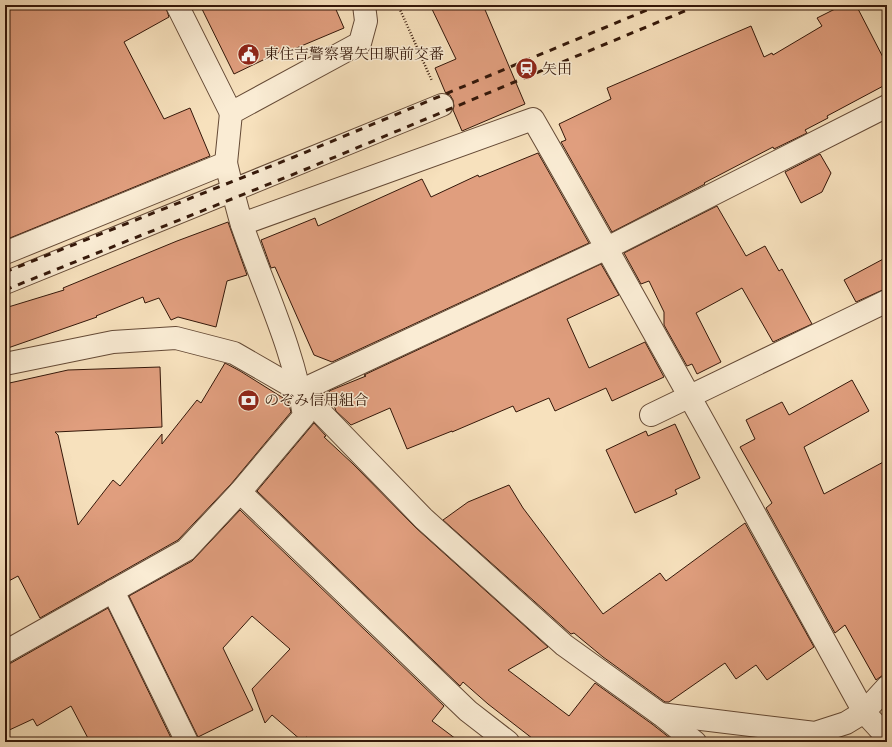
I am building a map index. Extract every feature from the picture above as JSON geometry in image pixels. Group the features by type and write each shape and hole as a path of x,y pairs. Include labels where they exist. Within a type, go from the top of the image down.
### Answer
{"street":[{"path":"5,652 186,550 240,492 304,416 300,391 289,349 242,224 226,163 231,113 177,5"},
{"path":"231,113 360,43 366,22 364,5"},
{"path":"5,283 442,105"},
{"path":"300,391 607,248 886,106"},
{"path":"242,224 532,119 607,248 864,712 887,737"},
{"path":"5,253 226,163"},
{"path":"651,415 887,301"},
{"path":"5,364 113,342 176,338 234,352 300,391 424,519 564,645 660,714 695,742"},
{"path":"240,492 468,711 508,742"},
{"path":"113,591 187,742"},
{"path":"660,714 815,733 846,723 864,712 887,687"}],"path":[{"path":"398,5 442,105"}],"building":[{"path":"5,5 165,5 169,17 124,42 164,119 190,108 210,156 5,240"},
{"path":"200,5 334,5 344,28 287,52 286,49 234,74"},
{"path":"430,5 483,5 525,104 462,131 453,110 453,100 450,95 446,94 435,68 456,59"},
{"path":"843,5 856,5 887,65 887,84 827,116 828,118 805,130 807,133 774,149 773,147 612,232 561,142 566,140 559,124 611,99 607,88 751,26 764,57 772,53 773,55 822,26 817,18"},
{"path":"538,153 589,243 332,362 314,355 275,267 271,268 261,240 315,218 318,226 422,179 431,197 478,175 479,177"},
{"path":"820,154 831,173 822,192 801,203 785,172"},
{"path":"717,206 746,256 765,246 779,271 782,269 812,324 773,342 742,288 696,313 721,362 697,374 692,364 687,366 664,325 664,312 649,281 641,284 624,253"},
{"path":"228,222 247,275 227,281 216,327 178,317 171,320 159,298 145,303 143,297 96,316 97,317 5,349 5,308 64,290 63,288 177,241"},
{"path":"887,257 887,288 856,302 844,280"},
{"path":"601,264 619,295 567,319 589,368 645,342 664,377 612,401 606,388 555,411 549,398 516,412 513,406 407,449 390,408 351,425 336,411 329,391 366,376 364,375"},
{"path":"225,363 288,401 291,412 231,484 178,540 40,618 18,576 5,583 5,384 68,370 160,367 162,427 55,432 58,435 78,525 113,480 120,486 162,434 162,444 197,400 201,403"},
{"path":"852,380 869,411 804,447 824,494 887,460 887,675 883,675 876,680 845,625 835,633 766,508 772,503 740,447 755,439 746,420 782,402 789,415"},
{"path":"314,423 326,436 324,437 416,528 548,647 508,670 569,716 595,683 675,742 537,742 488,704 463,682 460,686 257,491"},
{"path":"675,424 700,478 675,490 677,494 635,513 606,450 646,431 648,436"},
{"path":"509,485 523,508 603,614 660,573 666,581 745,523 814,647 767,680 756,665 736,679 725,663 669,702 665,702 603,657 574,633 571,634 443,520 468,502"},
{"path":"240,510 444,706 432,721 460,742 319,742 306,737 302,741 272,715 265,723 252,689 290,649 252,616 223,648 253,710 198,737 129,596 192,561"},
{"path":"108,608 173,742 90,742 71,706 37,726 33,719 5,732 5,664 11,663"}],"railway":[{"path":"5,272 294,157 659,5"},
{"path":"5,290 299,172 699,5"}],"place":[{"name":"東住吉警察署矢田駅前交番","path":"248,54"},
{"name":"矢田","path":"526,69"},
{"name":"のぞみ信用組合","path":"248,400"}]}
